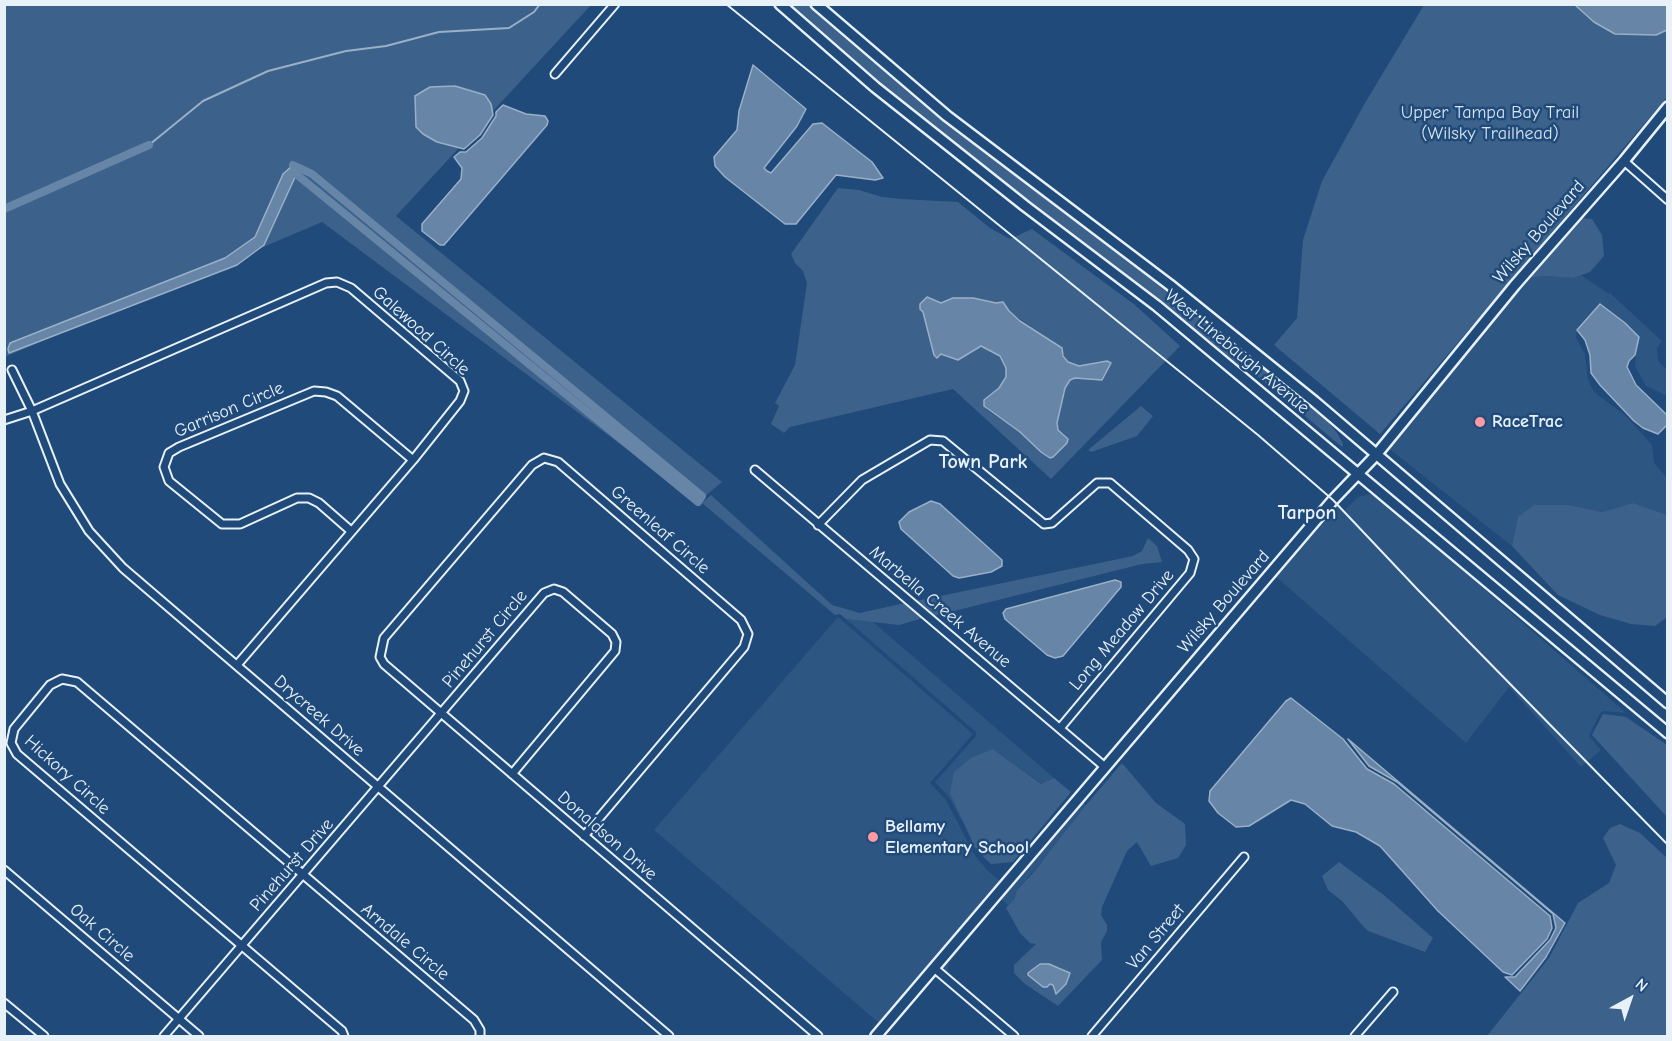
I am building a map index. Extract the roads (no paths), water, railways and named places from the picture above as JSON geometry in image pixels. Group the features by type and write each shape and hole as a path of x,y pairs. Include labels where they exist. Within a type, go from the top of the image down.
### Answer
{"main road":[{"name":"West Linebaugh Avenue","path":"780,4 875,87 1025,206 1157,306 1668,733"},
{"name":"West Linebaugh Avenue","path":"816,4 947,116 1170,285 1315,402 1668,703"},
{"name":"Wilsky Boulevard","path":"881,1035 934,968 1327,507 1376,455 1515,285 1624,161 1668,107"}],"street":[{"path":"555,74 615,4"},
{"path":"1624,161 1668,200"},
{"name":"Galewood Circle","path":"32,411 326,283 337,282 351,288 460,381 464,391 460,401 413,460 237,665"},
{"name":"Drycreek Drive","path":"12,370 32,411 60,483 89,531 123,568 669,1036"},
{"name":"Garrison Circle","path":"351,531 319,503 309,498 297,498 240,524 222,524 169,481 164,467 169,453 314,391 338,396 413,460"},
{"path":"4,420 32,411"},
{"name":"Long Meadow Drive","path":"818,525 862,480 930,440 943,441 1044,524 1052,523 1097,483 1110,483 1188,550 1194,559 1190,573 1061,727"},
{"name":"Greenleaf Circle","path":"380,657 384,638 532,465 544,458 558,462 741,620 748,634 744,647 584,836"},
{"name":"Marbella Creek Avenue","path":"755,470 1061,727 1105,767"},
{"name":"Pinehurst Circle","path":"441,714 543,593 554,589 563,592 612,634 616,642 615,651 512,774"},
{"name":"Donaldson Drive","path":"380,657 384,664 441,714 818,1036"},
{"name":"Hickory Circle","path":"242,946 17,754 11,743 14,729 50,685 62,679 77,682 303,875"},
{"name":"Pinehurst Drive","path":"164,1036 441,714"},
{"name":"Van Street","path":"1092,1036 1244,857"},
{"name":"Oak Circle","path":"4,870 199,1036"},
{"name":"Arndale Circle","path":"303,875 474,1020 480,1030 480,1036"},
{"path":"242,946 342,1031 344,1036"},
{"path":"934,968 1014,1036"},
{"path":"1355,1036 1393,992"},
{"path":"4,1003 44,1036"}],"waterway":[{"path":"149,145 203,101 268,71 346,51 386,46 439,32 509,28 534,12 540,4"},
{"path":"4,209 149,145"},
{"path":"293,165 312,174 702,496 698,502 296,174"}],"railway":[{"path":"726,4 1258,435 1333,500 1668,845"}],"place":[{"name":"RaceTrac","path":"1480,422"},
{"name":"Bellamy Elementary School","path":"873,837"}],"district":[{"name":"Town Park","path":"983,462"},
{"name":"Tarpon","path":"1307,513"}],"park label":[{"name":"Upper Tampa Bay Trail (Wilsky Trailhead)","path":"1490,123"}]}
